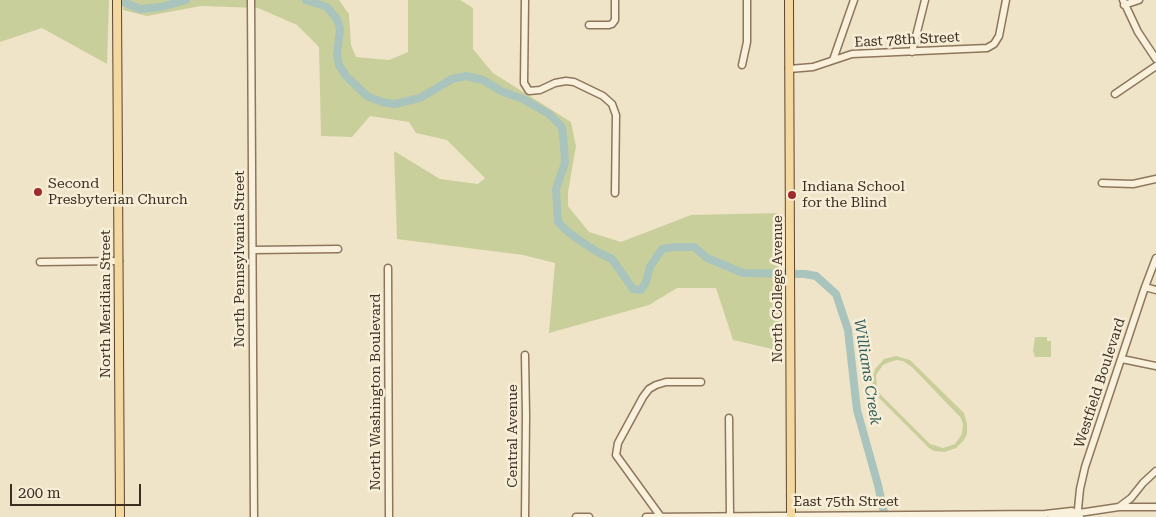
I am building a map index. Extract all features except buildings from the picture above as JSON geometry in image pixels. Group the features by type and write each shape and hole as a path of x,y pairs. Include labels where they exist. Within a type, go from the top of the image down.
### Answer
{"main road":[{"name":"North Meridian Street","path":"117,0 120,517"},
{"name":"North College Avenue","path":"789,0 790,516"}],"street":[{"name":"North Pennsylvania Street","path":"251,0 254,517"},
{"path":"525,0 524,84 529,91 540,90 560,82 574,82 603,96 612,104 616,115 615,193"},
{"path":"589,25 609,26 612,24 615,20 615,0"},
{"path":"742,65 747,42 747,0"},
{"path":"833,60 854,0"},
{"path":"912,52 925,0"},
{"name":"East 78th Street","path":"789,69 814,67 852,54 983,48 996,42 1000,34 1006,0"},
{"path":"1139,0 1124,2 1138,32 1156,59"},
{"path":"1115,94 1156,66"},
{"path":"1102,183 1133,184 1156,179"},
{"path":"252,250 338,249"},
{"name":"Westfield Boulevard","path":"1078,514 1083,474 1156,258"},
{"path":"40,262 118,261"},
{"name":"North Washington Boulevard","path":"388,268 389,517"},
{"path":"1145,288 1156,290"},
{"name":"Central Avenue","path":"524,354 526,416 525,517"},
{"path":"1122,359 1156,366"},
{"path":"662,517 616,455 618,443 642,397 648,390 666,382 701,382"},
{"path":"729,418 730,516"},
{"path":"1119,507 1129,500 1142,483 1156,471"},
{"name":"East 75th Street","path":"646,517 1045,514 1072,511 1078,514 1119,507 1156,507"},
{"path":"576,517 590,517"}],"green space":[{"path":"0,0 109,0 107,64 42,28 0,42"},
{"path":"123,0 339,0 349,14 351,45 356,57 389,60 408,52 408,0 460,0 473,8 473,49 493,73 571,122 576,146 568,192 568,206 589,232 621,242 691,215 781,213 781,351 733,340 716,288 677,288 649,305 549,333 555,263 523,255 397,239 394,151 440,179 478,184 485,178 447,140 416,133 409,122 370,116 352,137 321,136 319,47 297,25 258,8 201,6 147,16 123,10"},
{"path":"1035,337 1047,337 1047,341 1051,341 1051,357 1035,357 1033,351"},
{"path":"896,356 910,360 964,413 967,434 956,448 945,452 934,451 929,448 874,393 872,381 875,369 884,359","holes":["897,360 903,361 912,367 961,418 963,424 962,434 955,444 943,448 930,444 877,389 876,375 883,365"]}],"waterway":[{"name":"Williams Creek","path":"118,0 140,9 161,7 186,0"},
{"name":"Williams Creek","path":"306,0 327,7 337,19 340,29 337,56 339,65 346,76 367,96 382,102 395,104 420,98 452,79 466,76 483,80 501,91 523,99 549,114 562,127 564,146 565,163 556,189 558,222 582,242 612,259 633,289 641,290 646,282 650,267 662,249 675,247 694,247 707,258 743,273 805,274 816,276 836,294 848,330 857,410 885,517"}],"place":[{"name":"Second Presbyterian Church","path":"38,192"},
{"name":"Indiana School for the Blind","path":"792,195"}]}
